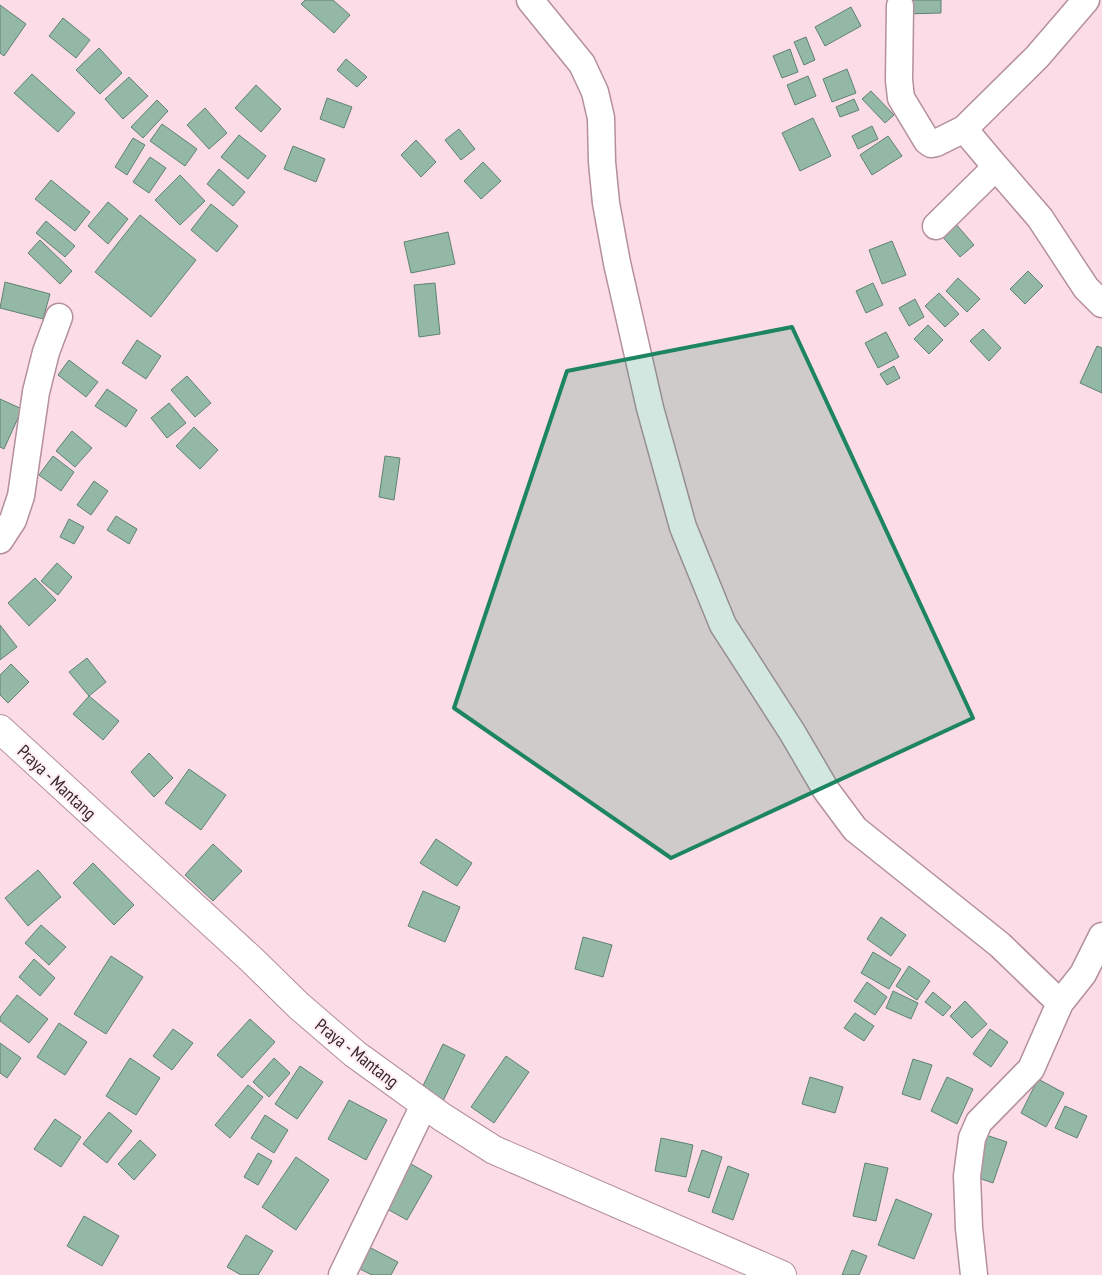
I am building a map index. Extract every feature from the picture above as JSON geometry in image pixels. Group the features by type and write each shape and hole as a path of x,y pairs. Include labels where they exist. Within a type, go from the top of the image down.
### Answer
{"main road":[{"name":"Praya - Mantang","path":"0,729 252,960 299,1006 355,1054 424,1105 494,1150 782,1275"}],"street":[{"path":"530,0 582,64 595,92 601,118 602,162 617,263 650,408 683,527 723,625 792,732 826,790 855,829 1000,945 1060,1003"},
{"path":"900,6 900,93 903,103 917,127 927,141 931,144 936,144 964,129 1037,57 1086,0"},
{"path":"964,129 1040,218 1086,288 1102,304"},
{"path":"936,226 996,167"},
{"path":"0,540 13,520 22,496 37,384 59,317"},
{"path":"974,1275 969,1228 967,1176 972,1138 979,1122 1031,1069 1060,1003 1082,974 1102,936"},
{"path":"342,1275 424,1105"}],"highlighted area":[{"path":"792,327 973,718 671,858 454,708 567,371"}],"building":[{"path":"305,0 333,0 350,15 334,33 301,4"},
{"path":"904,0 941,0 941,13 904,14"},
{"path":"0,5 26,24 4,56 0,53"},
{"path":"851,7 861,26 825,46 815,27"},
{"path":"63,18 90,40 76,58 49,36"},
{"path":"806,37 815,60 804,65 794,42"},
{"path":"99,48 122,73 100,94 76,70"},
{"path":"790,49 798,72 782,78 773,56"},
{"path":"346,59 367,77 357,87 337,70"},
{"path":"847,69 856,93 832,102 823,79"},
{"path":"32,74 75,113 58,132 14,93"},
{"path":"808,76 816,96 795,105 787,85"},
{"path":"129,77 148,96 123,119 105,99"},
{"path":"256,85 281,109 261,132 235,108"},
{"path":"871,91 894,115 885,123 862,99"},
{"path":"327,98 352,107 344,128 320,119"},
{"path":"854,99 859,110 840,117 836,107"},
{"path":"157,100 168,111 143,138 131,127"},
{"path":"205,108 227,133 209,149 187,125"},
{"path":"813,118 831,156 800,171 782,133"},
{"path":"162,124 197,149 185,166 150,141"},
{"path":"872,126 878,139 858,149 852,136"},
{"path":"459,129 475,149 461,160 445,140"},
{"path":"239,135 266,156 248,179 221,157"},
{"path":"888,136 902,156 872,175 860,155"},
{"path":"133,138 145,145 127,175 115,167"},
{"path":"416,140 436,162 421,177 401,155"},
{"path":"293,146 325,159 316,182 284,169"},
{"path":"150,157 166,168 149,193 133,182"},
{"path":"483,162 501,181 481,199 464,181"},
{"path":"219,169 245,192 233,206 207,184"},
{"path":"180,175 205,201 180,225 155,200"},
{"path":"51,180 90,212 75,231 35,199"},
{"path":"108,202 128,219 108,244 88,226"},
{"path":"211,204 238,226 217,252 191,230"},
{"path":"140,215 196,260 151,317 95,272"},
{"path":"46,221 75,246 65,257 36,233"},
{"path":"955,223 974,245 960,257 941,235"},
{"path":"448,232 455,264 411,273 404,242"},
{"path":"40,240 72,271 60,284 28,253"},
{"path":"892,241 906,275 882,284 869,250"},
{"path":"1028,271 1043,286 1025,304 1010,289"},
{"path":"958,278 980,299 967,312 946,291"},
{"path":"5,282 50,294 43,319 0,308"},
{"path":"435,283 440,334 419,337 414,285"},
{"path":"873,283 883,305 866,313 856,291"},
{"path":"939,293 959,314 945,327 925,306"},
{"path":"915,299 924,317 909,326 899,308"},
{"path":"928,325 943,340 929,354 914,339"},
{"path":"983,329 1001,348 989,361 970,341"},
{"path":"886,332 899,357 878,368 865,343"},
{"path":"137,340 161,356 146,379 122,363"},
{"path":"1097,346 1102,348 1102,393 1080,383"},
{"path":"69,360 98,382 86,397 58,375"},
{"path":"894,366 900,378 887,385 880,374"},
{"path":"187,376 211,403 195,417 171,390"},
{"path":"107,389 137,410 126,427 95,406"},
{"path":"0,399 22,409 4,449 0,447"},
{"path":"169,403 186,423 167,438 151,418"},
{"path":"194,427 218,450 200,469 176,446"},
{"path":"72,431 92,448 75,467 56,451"},
{"path":"53,456 74,472 61,491 39,475"},
{"path":"385,456 400,458 394,500 379,497"},
{"path":"94,481 108,491 91,515 77,505"},
{"path":"116,516 137,529 129,544 107,530"},
{"path":"69,519 84,527 74,544 60,537"},
{"path":"57,563 72,577 58,595 41,581"},
{"path":"35,578 56,600 29,626 8,603"},
{"path":"0,625 17,647 0,660"},
{"path":"87,658 106,682 89,696 69,672"},
{"path":"11,664 29,682 8,703 0,695 0,675"},
{"path":"89,696 119,721 103,740 73,714"},
{"path":"149,753 173,778 154,797 131,772"},
{"path":"189,769 226,795 201,830 165,803"},
{"path":"436,839 472,863 457,886 420,863"},
{"path":"213,844 242,871 213,901 185,875"},
{"path":"93,863 134,905 114,925 73,883"},
{"path":"38,870 61,897 28,926 5,898"},
{"path":"423,891 460,907 445,942 408,926"},
{"path":"881,917 906,935 891,956 867,939"},
{"path":"41,925 66,947 49,965 25,943"},
{"path":"583,937 612,945 603,977 575,969"},
{"path":"873,952 901,969 889,989 861,973"},
{"path":"111,956 143,977 106,1034 74,1014"},
{"path":"34,959 55,978 40,996 19,977"},
{"path":"909,966 930,981 917,1000 896,986"},
{"path":"867,982 887,997 875,1015 854,1001"},
{"path":"893,991 918,1003 911,1019 886,1008"},
{"path":"933,992 951,1007 943,1016 925,1002"},
{"path":"17,995 48,1019 29,1043 0,1021 0,1017"},
{"path":"965,1001 987,1024 972,1038 950,1016"},
{"path":"855,1013 874,1026 864,1041 844,1028"},
{"path":"250,1019 275,1042 242,1078 217,1055"},
{"path":"59,1023 87,1042 65,1075 37,1057"},
{"path":"173,1029 193,1043 172,1070 153,1056"},
{"path":"990,1029 1008,1042 991,1067 973,1054"},
{"path":"0,1043 21,1058 7,1078 0,1073"},
{"path":"443,1044 465,1055 443,1101 421,1090"},
{"path":"506,1056 529,1072 494,1123 471,1107"},
{"path":"130,1058 160,1078 136,1115 106,1096"},
{"path":"274,1058 290,1073 269,1097 253,1082"},
{"path":"913,1059 932,1065 920,1100 902,1094"},
{"path":"300,1066 323,1082 297,1119 275,1104"},
{"path":"810,1077 843,1087 835,1113 802,1104"},
{"path":"947,1077 973,1089 957,1124 931,1111"},
{"path":"1038,1079 1064,1093 1046,1127 1021,1113"},
{"path":"248,1085 263,1097 230,1138 215,1125"},
{"path":"349,1100 387,1120 366,1160 328,1139"},
{"path":"1065,1106 1087,1116 1077,1138 1055,1128"},
{"path":"109,1112 132,1131 107,1163 83,1144"},
{"path":"265,1115 288,1130 274,1153 251,1138"},
{"path":"55,1119 81,1137 61,1167 34,1149"},
{"path":"986,1135 1007,1142 993,1183 973,1176"},
{"path":"661,1138 693,1145 686,1177 655,1171"},
{"path":"140,1140 156,1155 134,1180 118,1164"},
{"path":"702,1150 722,1157 709,1198 688,1191"},
{"path":"258,1153 272,1161 258,1185 244,1177"},
{"path":"296,1157 329,1180 296,1230 262,1207"},
{"path":"406,1161 432,1176 407,1220 380,1205"},
{"path":"865,1163 888,1168 876,1221 853,1216"},
{"path":"728,1166 749,1174 733,1220 712,1212"},
{"path":"896,1199 932,1214 914,1259 878,1245"},
{"path":"84,1216 119,1236 102,1266 67,1246"},
{"path":"246,1235 273,1251 258,1275 241,1275 227,1267"},
{"path":"369,1247 398,1262 391,1275 372,1275 358,1268"},
{"path":"852,1250 867,1256 859,1275 842,1275"}]}
